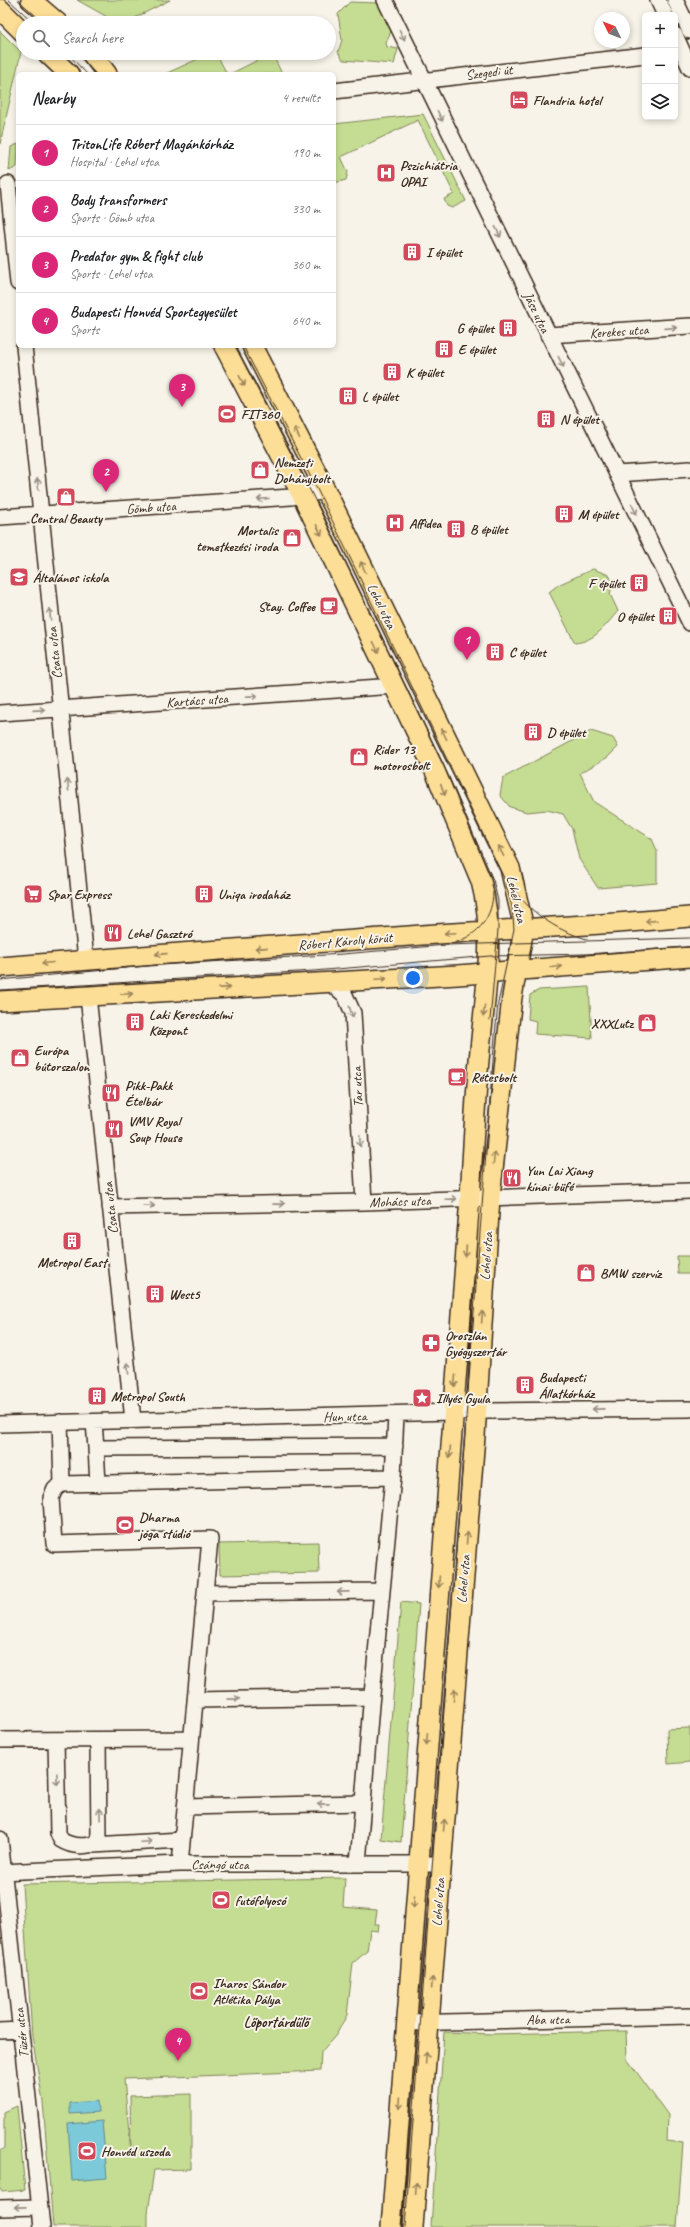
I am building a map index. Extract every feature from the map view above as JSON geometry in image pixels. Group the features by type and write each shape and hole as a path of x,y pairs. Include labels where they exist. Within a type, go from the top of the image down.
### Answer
{"main road":[{"path":"31,0 50,16"},
{"path":"0,9 16,25"},
{"path":"54,60 67,72"},
{"path":"96,60 105,72"},
{"name":"Lehel utca","path":"225,348 302,495 434,769 481,881 488,930 488,972 480,1051 470,1198 417,1863 391,2227"},
{"name":"Lehel utca","path":"253,348 326,491 510,868 524,928 511,1004 490,1197 476,1412 413,2227"},
{"name":"Róbert Károly körút","path":"0,967 488,930 609,925 690,917"},
{"path":"0,1002 328,981 517,971 690,957"}],"street":[{"name":"Jász utca","path":"385,0 690,623"},
{"path":"658,0 664,12"},
{"path":"675,0 690,31"},
{"path":"682,50 690,68"},
{"name":"Szegedi út","path":"336,91 642,55"},
{"path":"9,184 16,261"},
{"name":"Kerekes utca","path":"548,335 690,326"},
{"name":"Csata utca","path":"24,348 86,960"},
{"path":"617,474 690,470"},
{"name":"Gömb utca","path":"0,518 302,495 326,491"},
{"name":"Kartács utca","path":"0,713 394,686"},
{"name":"Tar utca","path":"328,981 345,995 353,1013 364,1202"},
{"name":"Csata utca","path":"88,996 133,1420"},
{"name":"Mohács utca","path":"110,1207 364,1202 690,1191"},
{"name":"Hun utca","path":"0,1424 476,1412 690,1409"},
{"path":"358,1863 371,1697 393,1477 396,1415"},
{"path":"60,1422 62,1484"},
{"path":"94,1422 98,1484"},
{"path":"96,1448 395,1446"},
{"path":"180,1864 210,1539 54,1544 51,1498 55,1489 62,1484 393,1477"},
{"path":"205,1593 382,1591"},
{"path":"195,1700 371,1697"},
{"path":"0,1740 191,1739"},
{"path":"56,1740 58,1834 61,1840 69,1845 182,1840"},
{"path":"93,1845 99,1841 100,1832 98,1740"},
{"path":"185,1808 362,1803"},
{"name":"Tüzér utca","path":"0,1839 2,1872 42,2227"},
{"name":"Csángó utca","path":"2,1872 180,1864 441,1864"},
{"name":"Aba utca","path":"406,2023 690,2016"},
{"path":"0,2031 20,2030"},
{"path":"0,2208 40,2207"}],"green space":[{"path":"77,0 170,0 139,16 106,16"},
{"path":"350,2 378,3 391,31 386,43 387,47 398,49 394,64 343,60 338,52 342,40 338,14"},
{"path":"0,31 16,47 16,60 19,60 0,144"},
{"path":"196,60 220,60 226,72 169,72"},
{"path":"258,60 275,60 281,72 234,72"},
{"path":"423,114 466,201 452,208 447,206 444,199 454,194 418,120 341,157 348,172 346,180 336,182 336,124"},
{"path":"16,145 16,168 9,171 11,147"},
{"path":"593,569 609,575 613,583 610,594 618,611 594,636 582,642 575,643 549,592 558,585"},
{"path":"591,731 613,738 618,747 608,757 580,773 594,802 652,839 657,851 657,883 598,888 579,859 572,829 563,814 547,810 527,812 510,807 500,795 503,778"},
{"path":"589,987 592,1038 535,1034 536,1021 528,1019 530,995 539,990"},
{"path":"677,1256 690,1256 690,1274 678,1274"},
{"path":"318,1542 319,1573 220,1575 219,1544"},
{"path":"401,1602 419,1604 401,1842 381,1839"},
{"path":"690,1728 690,1762 668,1764 667,1729"},
{"path":"345,1878 343,1907 377,1910 375,1924 379,1924 378,1931 370,1930 367,1951 353,1963 347,2015 336,2035 321,2052 320,2071 124,2079 131,2153 130,2096 191,2094 191,2169 154,2170 148,2213 148,2227 53,2227 43,2102 32,2036 22,1884"},
{"path":"626,2031 627,2059 668,2115 667,2141 683,2143 677,2227 431,2227 444,2032 492,2034"},
{"path":"17,2106 25,2190 3,2192 0,2187 0,2151 4,2148 4,2112"}],"water":[{"path":"97,2101 98,2112 70,2114 70,2103"},
{"name":"Honvéd uszoda","path":"102,2121 107,2178 72,2181 68,2124"}],"tram line":[{"path":"9,0 26,16"},
{"path":"18,0 36,16"},
{"path":"74,60 85,72"},
{"path":"83,60 94,72"},
{"path":"236,348 312,494 398,670 449,777 493,880 498,901 498,930 490,1020"},
{"path":"244,348 319,493 504,878 512,907 514,929 498,1003 494,1047 405,2227"},
{"path":"508,882 524,902 543,918 553,925 587,939"},
{"path":"456,942 471,935 483,923 490,909 493,892"},
{"path":"0,980 157,965 343,954 446,945 690,938"},
{"path":"0,990 313,971 490,956 586,954 690,947"}],"place":[{"name":"Flandria hotel","path":"519,100"},
{"name":"Pszichiátria OPAI","path":"386,173"},
{"name":"I épület","path":"412,252"},
{"name":"G épület","path":"508,328"},
{"name":"E épület","path":"444,349"},
{"name":"K épület","path":"392,372"},
{"name":"L épület","path":"348,396"},
{"name":"Predator gym & fight club","path":"182,407"},
{"name":"FIT360","path":"227,414"},
{"name":"N épület","path":"546,419"},
{"name":"Nemzeti Dohánybolt","path":"260,470"},
{"name":"Body transformers","path":"106,492"},
{"name":"Central Beauty","path":"66,497"},
{"name":"M épület","path":"564,514"},
{"name":"Affidea","path":"395,523"},
{"name":"B épület","path":"456,529"},
{"name":"Mortalis temetkezési iroda","path":"292,538"},
{"name":"Általános iskola","path":"19,577"},
{"name":"F épület","path":"639,583"},
{"name":"Stay. Coffee","path":"329,606"},
{"name":"O épület","path":"668,616"},
{"name":"C épület","path":"495,652"},
{"name":"TritonLife Róbert Magánkórház","path":"467,660"},
{"name":"D épület","path":"533,732"},
{"name":"Rider 13 motorosbolt","path":"359,757"},
{"name":"Spar Express","path":"33,894"},
{"name":"Uniqa irodaház","path":"204,894"},
{"name":"Lehel Gasztró","path":"113,933"},
{"name":"Laki Kereskedelmi Központ","path":"135,1022"},
{"name":"XXXLutz","path":"647,1023"},
{"name":"Európa bútorszalon","path":"20,1058"},
{"name":"Rétesbolt","path":"457,1077"},
{"name":"Pikk-Pakk Ételbár","path":"111,1093"},
{"name":"VMV Royal Soup House","path":"114,1129"},
{"name":"Yun Lai Xiang kínai büfé","path":"512,1178"},
{"name":"Metropol East","path":"72,1241"},
{"name":"BMW szervíz","path":"586,1273"},
{"name":"West5","path":"155,1294"},
{"name":"Oroszlán Gyógyszertár","path":"431,1343"},
{"name":"Budapesti Állatkórház","path":"525,1385"},
{"name":"Metropol South","path":"97,1396"},
{"name":"Illyés Gyula","path":"422,1398"},
{"name":"Dharma jóga stúdió","path":"125,1525"},
{"name":"futófolyosó","path":"221,1900"},
{"name":"Iharos Sándor Atlétika Pálya","path":"199,1991"},
{"name":"Budapesti Honvéd Sportegyesület","path":"178,2061"},
{"name":"Honvéd uszoda","path":"87,2151"}],"district":[{"name":"Lőportárdűlő","path":"276,2022"}]}
